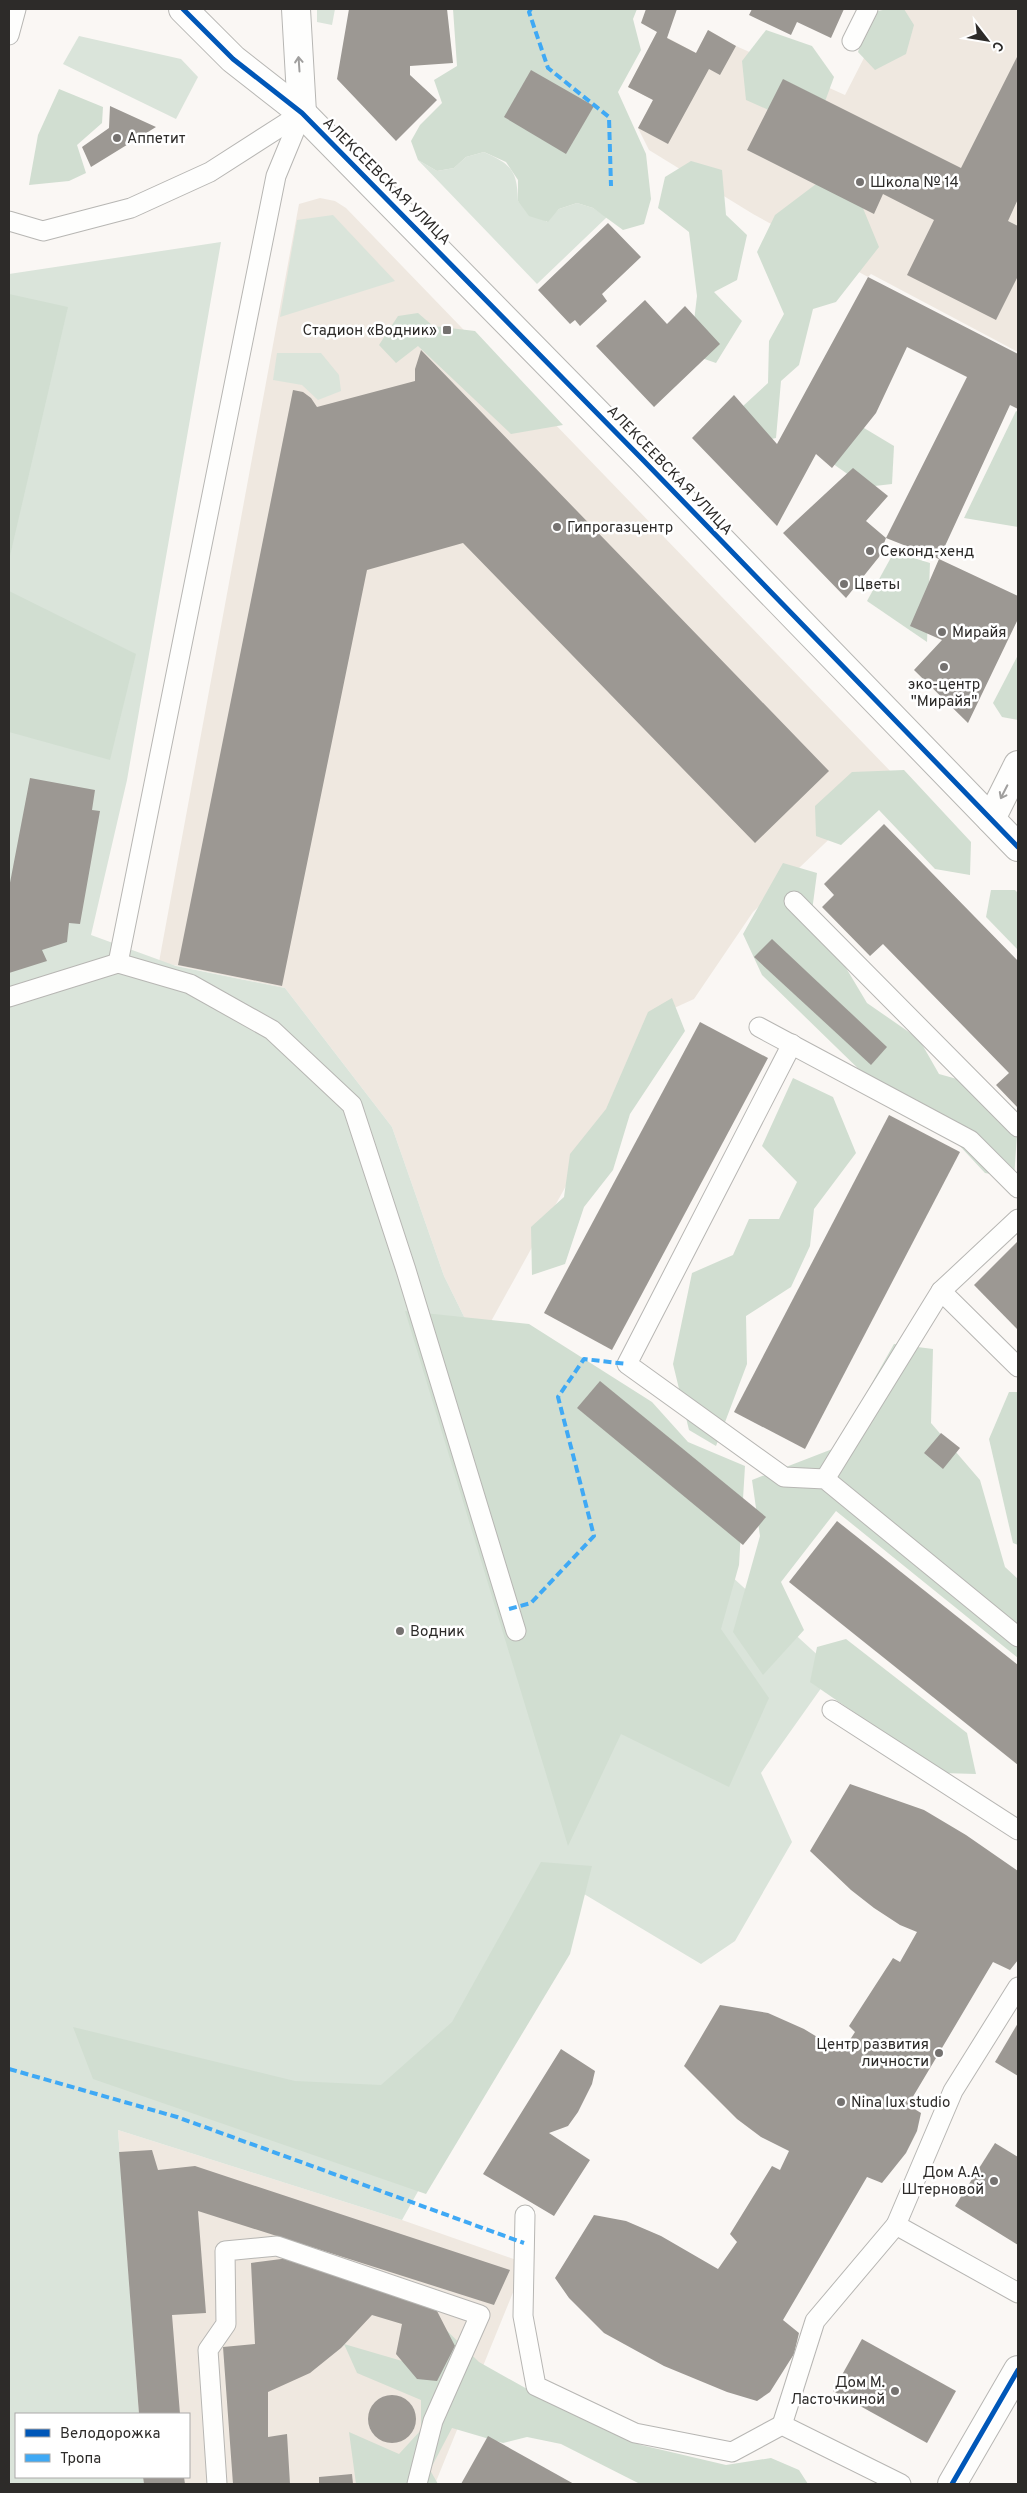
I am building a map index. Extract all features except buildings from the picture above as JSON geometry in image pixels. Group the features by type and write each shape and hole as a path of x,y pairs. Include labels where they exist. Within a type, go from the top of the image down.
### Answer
{"street":[{"name":"АЛЕКСЕЕВСКАЯ УЛИЦА","path":"183,9 233,59 302,113 630,446 1018,847"},
{"path":"296,9 302,113"},
{"path":"990,818 1018,765"},
{"path":"952,2484 1018,2370"}],"lane":[{"path":"9,35 16,9"},
{"path":"852,41 868,9"},
{"path":"9,222 44,231 131,208 210,172 302,113"},
{"path":"118,963 276,176 302,113"},
{"path":"794,901 1018,1127"},
{"path":"9,997 118,963 190,984 272,1030 352,1105 406,1270 516,1632"},
{"path":"760,1027 970,1140 1018,1188"},
{"path":"792,1044 627,1364 784,1477 825,1479 1018,1637"},
{"path":"825,1479 941,1291 1018,1219"},
{"path":"941,1291 1018,1367"},
{"path":"832,1710 1018,1830"},
{"path":"525,2215 523,2316 536,2386 635,2433 732,2452 782,2425 815,2321 896,2225 953,2091 1018,1988"},
{"path":"896,2225 1018,2293"},
{"path":"218,2484 208,2350 226,2324 225,2251 277,2246 480,2314 433,2421 417,2484"},
{"path":"782,2425 901,2484"}],"shaded area":[{"path":"317,9 335,9 332,25 317,22"},
{"name":"Школа № 14","path":"889,9 1018,9 1018,352 871,274 868,277 753,214 649,150 638,128 653,100 628,87 657,32 696,53 708,30 736,46 845,95"},
{"path":"79,36 181,59 198,77 176,119 63,64"},
{"path":"484,152 507,165 514,175 518,201 547,222 559,209 577,203 593,208 607,217 537,284 418,160 437,171 454,168 466,157"},
{"path":"320,198 335,201 346,208 895,776 753,912 694,999 661,1014 478,1345 444,1276 392,1127 285,988 159,962 299,204"},
{"path":"333,215 395,281 280,317 297,220"},
{"name":"Водник","path":"221,242 127,780 91,935 176,966 285,988 392,1127 444,1276 478,1345 834,1670 761,1773 792,1842 735,1941 701,1964 584,1894 402,2220 118,2130 139,2413 15,2413 15,2478 143,2478 144,2484 9,2484 9,274"},
{"path":"277,353 321,353 339,375 341,391 318,400 302,385 273,380"},
{"path":"118,2130 402,2220 525,2263 435,2484 144,2484 143,2478 190,2478 190,2413 139,2413"}],"green space":[{"path":"453,9 637,9 633,19 641,50 618,92 646,154 651,199 644,224 623,230 593,208 577,203 559,209 548,222 529,216 518,201 518,180 506,162 484,152 466,157 454,168 437,171 418,160 411,141 420,125 442,103 434,80 457,66"},
{"path":"904,9 914,25 906,54 875,70 858,52 872,12"},
{"path":"766,30 812,46 834,77 823,107 780,115 746,100 742,61"},
{"path":"59,89 103,107 102,123 77,145 86,173 69,181 29,185 38,135"},
{"path":"691,161 722,170 726,215 747,235 737,280 714,292 742,321 716,363 690,354 697,296 689,232 658,208 665,177"},
{"path":"820,181 860,201 879,247 836,302 813,309 799,365 781,381 776,438 753,443 742,407 768,383 769,341 784,314 757,252 775,215"},
{"path":"9,294 68,307 9,560"},
{"path":"418,313 433,326 475,331 563,425 511,434 418,346 396,363 379,345 398,316"},
{"path":"1016,411 1018,412 1018,527 964,518"},
{"path":"854,422 894,446 892,484 866,487 829,461"},
{"path":"894,552 930,563 927,642 867,601"},
{"path":"9,591 136,654 110,760 9,732"},
{"path":"1018,655 1018,720 1002,717 993,703"},
{"path":"904,770 971,842 970,875 935,869 879,810 841,845 816,836 815,806 852,772"},
{"path":"783,863 817,873 812,911 867,1003 919,1039 939,1074 964,1081 1017,1135 1014,1178 985,1173 917,1100 872,1082 762,975 743,934"},
{"path":"991,890 1015,890 1018,893 1018,950 986,917"},
{"path":"672,998 685,1031 630,1114 613,1170 584,1207 565,1264 532,1275 531,1227 564,1197 570,1154 606,1109 648,1012"},
{"path":"793,1078 833,1097 856,1153 814,1209 810,1246 791,1287 746,1316 747,1364 716,1446 689,1430 673,1364 692,1273 733,1255 749,1219 779,1219 797,1182 762,1146"},
{"path":"405,1311 529,1324 652,1402 688,1442 745,1466 739,1565 721,1629 769,1698 729,1787 621,1734 568,1846"},
{"path":"894,1344 933,1349 931,1423 980,1480 1005,1567 1018,1579 1018,1658 836,1511 781,1582 804,1630 763,1675 733,1632 760,1536 752,1480 835,1448"},
{"path":"1009,1392 1018,1392 1018,1545 1013,1543 989,1439"},
{"path":"846,1639 967,1733 976,1774 942,1773 810,1682 817,1647"},
{"path":"541,1862 592,1866 570,1954 426,2194 93,2079 73,2027 295,2081 381,2085 452,2022"},
{"path":"442,2326 479,2362 545,2399 641,2445 726,2465 771,2458 799,2470 808,2484 640,2484 561,2444 527,2437 503,2443 452,2428 430,2470 438,2484 356,2484 349,2432 399,2454 421,2430 421,2400 357,2373 344,2344 426,2368"}],"marked path":[{"path":"531,9 529,12 548,68 609,117 611,186"},
{"path":"509,1609 531,1603 594,1536 558,1397 584,1359 627,1364"},
{"path":"9,2069 177,2117 524,2243"}],"cycle path":[{"path":"183,9 233,59 302,113 644,461 1018,847"},
{"path":"952,2484 1018,2370"}],"place":[{"name":"Аппетит","path":"117,138"},
{"name":"Школа № 14","path":"860,182"},
{"name":"Стадион «Водник»","path":"447,330"},
{"name":"Гипрогазцентр","path":"557,527"},
{"name":"Секонд-хенд","path":"870,551"},
{"name":"Цветы","path":"844,584"},
{"name":"Мирайя","path":"942,632"},
{"name":"эко-центр \"Мирайя\"","path":"944,667"},
{"name":"Водник","path":"400,1631"},
{"name":"Центр развития личности","path":"939,2053"},
{"name":"Nina lux studio","path":"841,2102"},
{"name":"Дом А.А. Штерновой","path":"994,2181"},
{"name":"Дом М. Ласточкиной","path":"895,2391"}]}
